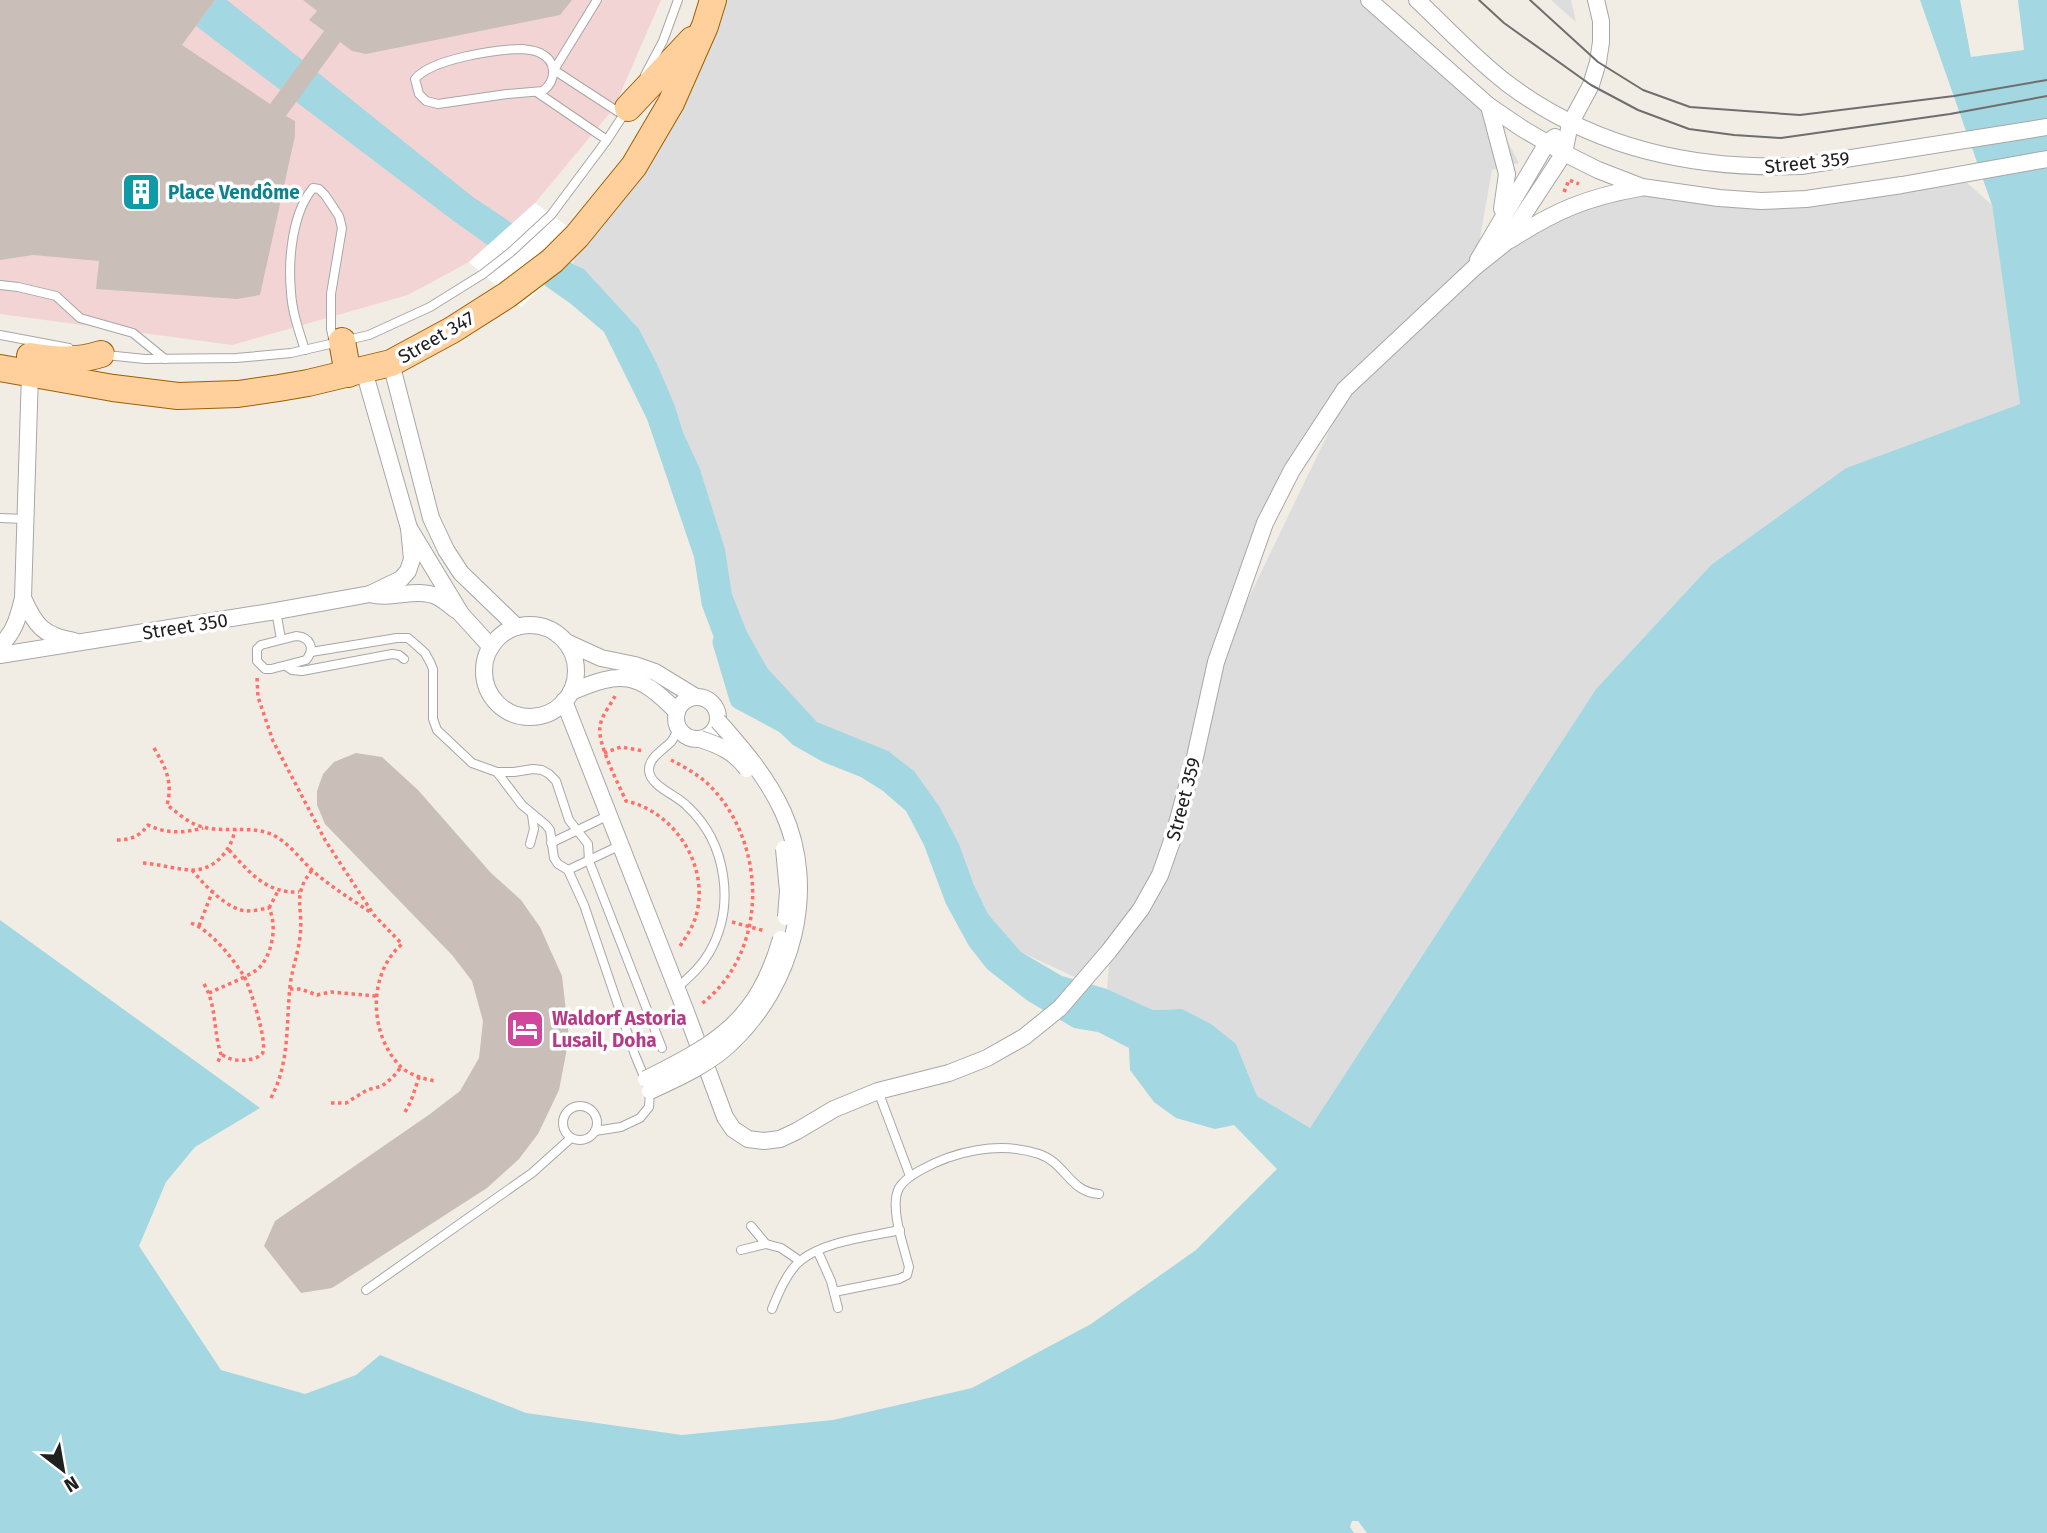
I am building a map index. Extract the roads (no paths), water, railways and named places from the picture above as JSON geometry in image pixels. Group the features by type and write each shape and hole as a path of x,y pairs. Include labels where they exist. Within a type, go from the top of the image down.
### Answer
{"main road":[{"name":"Street 347","path":"0,368 113,388 178,396 238,394 309,383 391,363 452,330 508,295 552,261 577,236 634,166 671,103 705,26 713,0"},
{"path":"626,112 705,26"},
{"path":"338,342 356,372"},
{"path":"0,350 66,360 101,354"}],"street":[{"name":"Street 359","path":"1369,0 1489,106 1564,153 1642,187 1719,198 1761,201 1806,199 2047,159"},
{"name":"Street 359","path":"1417,0 1507,83 1570,124 1632,148 1673,158 1760,168 1801,166 2047,127"},
{"path":"1570,124 1591,85 1598,62 1601,22 1595,0"},
{"name":"Street 359","path":"1489,106 1507,174 1498,225"},
{"name":"Street 359","path":"1475,267 1547,143 1570,124"},
{"name":"Street 359","path":"1505,243 1564,153 1570,124"},
{"name":"Street 359","path":"677,988 725,1117 733,1129 748,1139 764,1141 780,1139 834,1109 878,1091 949,1073 987,1058 1024,1037 1060,1008 1109,951 1141,908 1160,875 1195,757 1216,662 1265,523 1292,470 1345,389 1475,267 1505,243 1538,222 1579,202 1642,187"},
{"path":"391,363 431,518 446,550 461,573 517,627"},
{"path":"356,372 409,528 461,614"},
{"path":"0,646 17,624 23,598 30,373"},
{"path":"370,594 401,579 408,571 412,559 409,528"},
{"path":"370,594 382,597 424,593 437,596 461,614 491,647"},
{"name":"Street 350","path":"0,655 370,594"},
{"path":"23,598 32,618 43,631 59,639 83,642"},
{"path":"648,1085 723,1035 748,1010 765,981 776,956 785,924 788,891 785,854 773,814 743,764 720,746 684,734 678,720 651,688 636,680 620,678 600,681 568,697 549,713 530,717 511,713 503,708 495,701 486,684 484,665 491,647 507,631 517,627 539,626 558,634 572,651 576,672 568,697 609,815 677,988"},
{"path":"566,642 601,658 655,672 696,697 706,699 717,712 718,721 711,734 700,739"},
{"path":"678,720 682,705 688,699 696,697"},
{"path":"648,1085 709,1060 731,1044 757,1016 773,991 785,965 795,928 800,890 796,850 790,831 762,774 718,721"}],"lane":[{"path":"597,0 554,70 548,88 538,93 507,94 438,104 426,101 416,88 417,76 431,68 489,51 534,51 548,60 554,70 626,112"},
{"name":"Street 347","path":"0,335 101,354 165,359 236,358 291,354 369,335 430,307 511,252 551,215 626,112 663,41 678,0"},
{"path":"538,93 607,140"},
{"path":"305,350 295,315 290,274 299,214 305,198 313,188 319,189 325,195 339,216 342,228 331,294 331,329 338,342"},
{"path":"0,285 56,296 80,318 133,333 165,359"},
{"path":"0,518 25,519"},
{"path":"276,611 281,639"},
{"path":"302,636 311,644 311,652 306,660 271,669 260,666 256,655 257,649 267,643 302,636"},
{"path":"311,652 408,638 425,653 433,670 433,719 437,730 472,763 497,772 542,770 556,781 566,811 587,844 589,861 662,1048"},
{"path":"286,666 302,671 392,654 404,659"},
{"path":"677,988 709,952 722,919 725,891 724,874 715,844 698,816 653,780 649,772 650,763 673,739 678,720"},
{"path":"497,772 514,796 550,830 554,858 568,870 584,905 635,1055 648,1085 649,1107 640,1118 621,1127 594,1131"},
{"path":"530,844 534,830 532,815"},
{"path":"551,843 609,815"},
{"path":"568,870 621,845"},
{"path":"878,1091 910,1176"},
{"path":"575,1107 588,1108 593,1112 597,1125 594,1131 584,1139 571,1138 566,1134 562,1121 569,1110 575,1107"},
{"path":"366,1290 532,1173 571,1138"},
{"path":"835,1292 907,1275 909,1267 895,1204 899,1188 910,1176 940,1159 972,1150 1010,1149 1040,1154 1057,1165 1078,1188 1086,1193 1100,1194"},
{"path":"751,1226 766,1244"},
{"path":"772,1309 792,1270 800,1261 840,1243 900,1230"},
{"path":"741,1250 766,1244 781,1248 800,1261"},
{"path":"818,1252 826,1266 838,1308"}],"water":[{"path":"215,0 227,0 473,197 584,269 639,329 657,364 700,469 725,549 732,594 747,632 768,669 817,722 888,751 914,771 939,806 959,844 988,914 1021,952 1062,976 1107,989 1153,1010 1182,1009 1211,1024 1236,1044 1257,1096 1310,1128 1596,689 1711,565 1846,468 2020,404 1992,205 1920,0 1960,0 1971,57 2024,50 2018,0 2047,0 2047,1533 1367,1533 1358,1521 1352,1521 1350,1527 1354,1533 0,1533 0,920 260,1108 195,1147 166,1182 139,1246 221,1370 305,1394 356,1375 380,1355 526,1413 682,1435 833,1420 972,1388 1091,1324 1196,1250 1277,1169 1234,1125 1215,1129 1176,1118 1154,1102 1130,1070 1129,1048 1098,1032 1074,1028 1028,1001 987,969 969,946 946,904 924,845 906,811 861,777 823,762 793,745 769,722 722,655 702,606 694,557 647,419 604,332 571,304 455,222 196,26"}],"waterway":[{"path":"723,642 740,699 783,722"}],"tram line":[{"path":"1479,0 1504,23 1591,85 1638,110 1689,129 1781,138 1950,114 2047,96"},
{"path":"1530,0 1598,62 1643,90 1690,107 1800,115 1954,96 2047,80"}],"place":[{"name":"Place Vendôme","path":"141,192"},
{"name":"Waldorf Astoria Lusail, Doha","path":"525,1029"}]}
